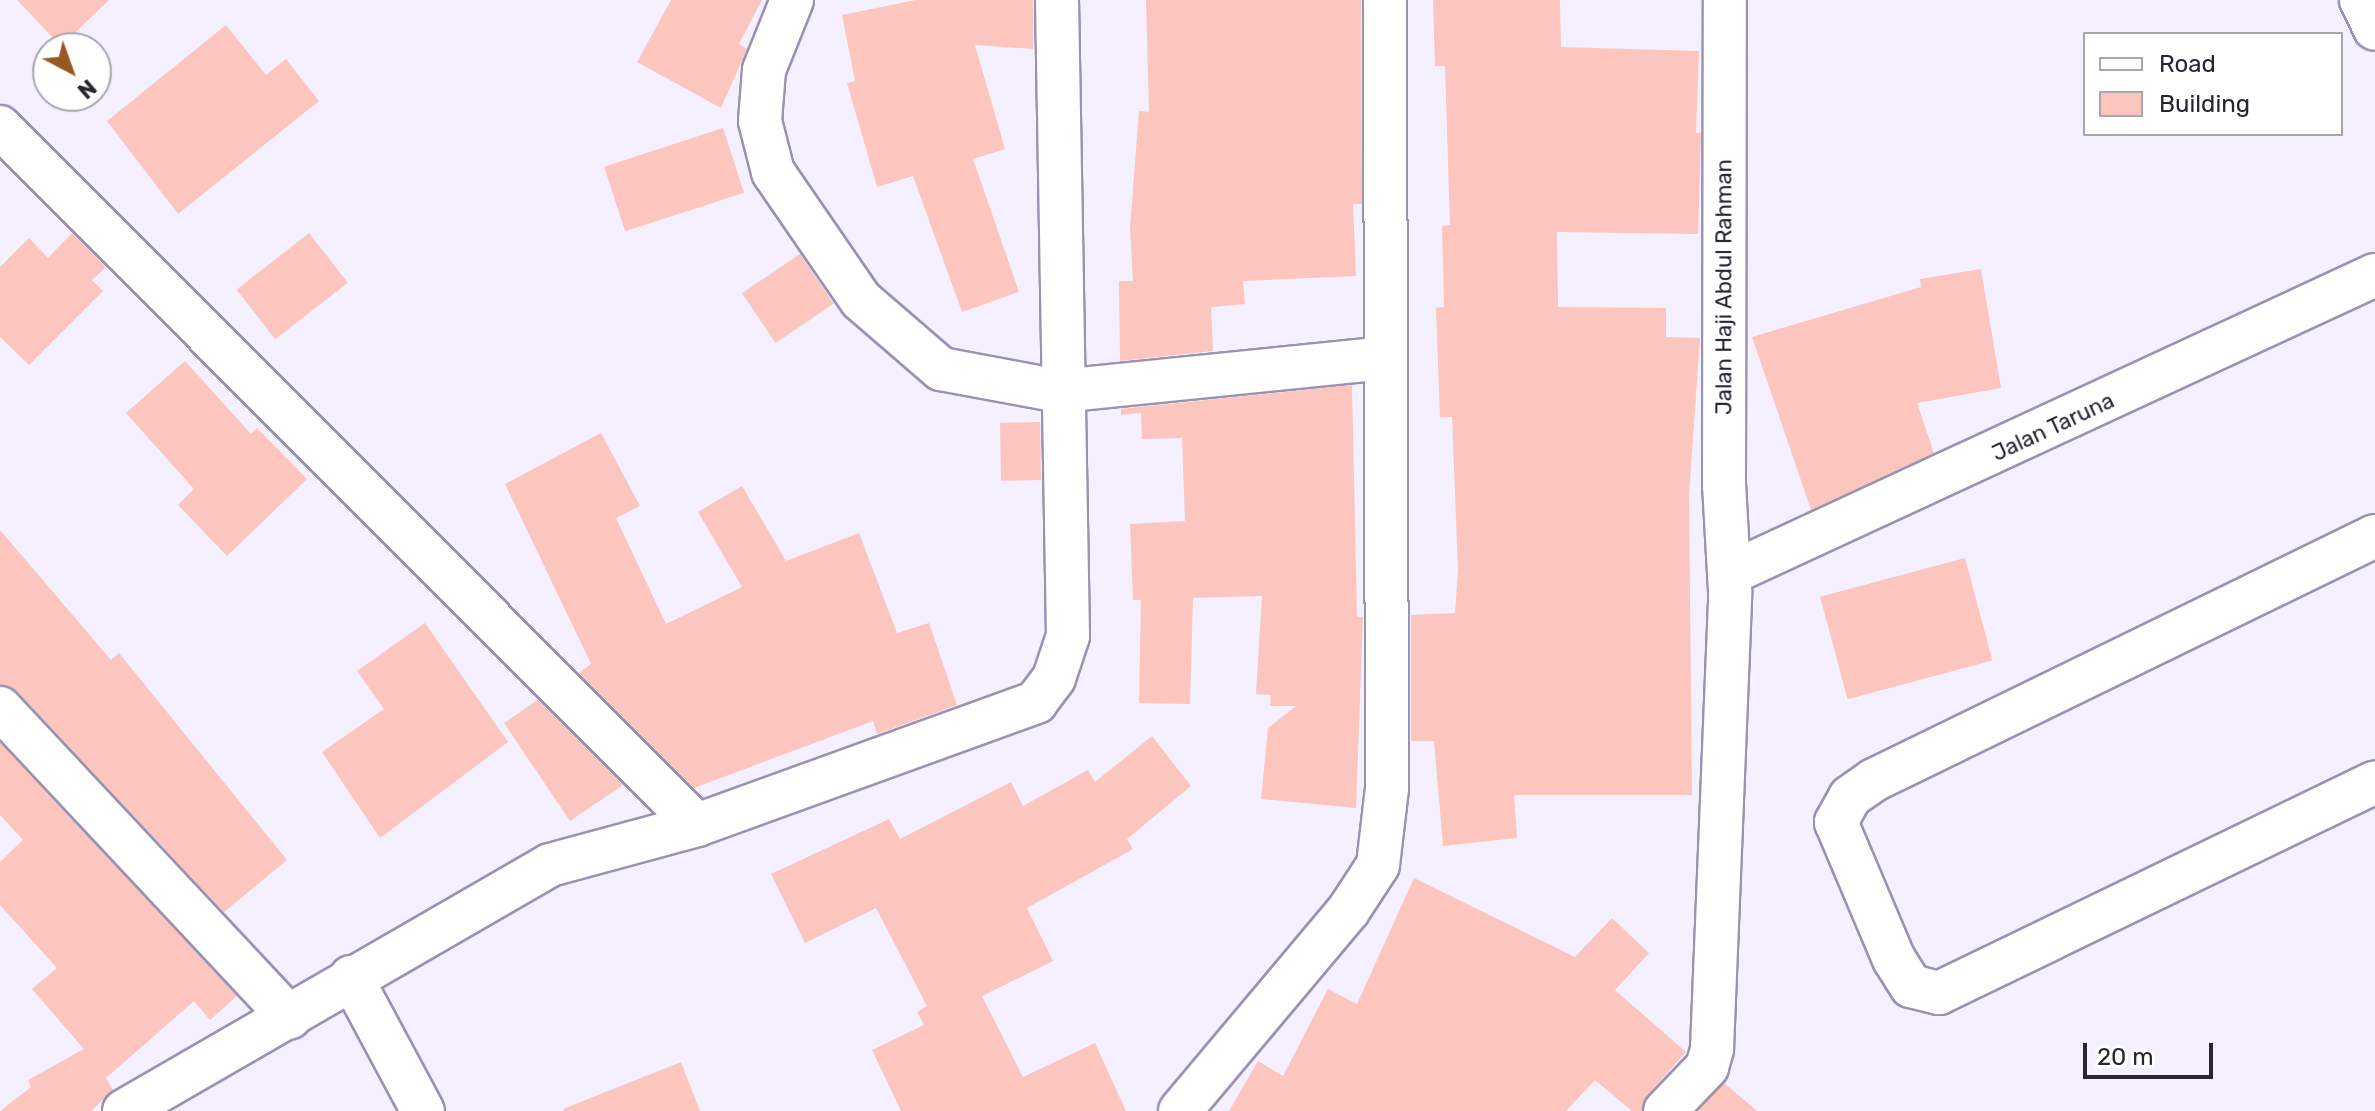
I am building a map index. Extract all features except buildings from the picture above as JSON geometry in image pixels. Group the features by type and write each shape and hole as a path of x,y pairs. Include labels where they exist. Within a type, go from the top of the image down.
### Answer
{"street":[{"path":"792,0 764,70 760,121 773,172 861,300 941,369 1060,391 1383,358"},
{"path":"124,1111 290,1018 351,977 550,865 697,825 1036,702 1054,678 1068,636 1060,391 1057,0"},
{"path":"1180,1111 1348,911 1378,865 1387,788 1383,358 1385,0"},
{"name":"Jalan Haji Abdul Rahman","path":"1665,1111 1707,1067 1712,1049 1729,574 1725,0"},
{"path":"2361,0 2375,29"},
{"path":"0,127 697,825"},
{"name":"Jalan Taruna","path":"1729,574 2375,275"},
{"path":"2375,536 1874,780 1850,797 1836,822 1894,959 1911,986 1939,993 2375,782"},
{"path":"0,708 290,1018"},
{"path":"351,977 423,1111"}]}
